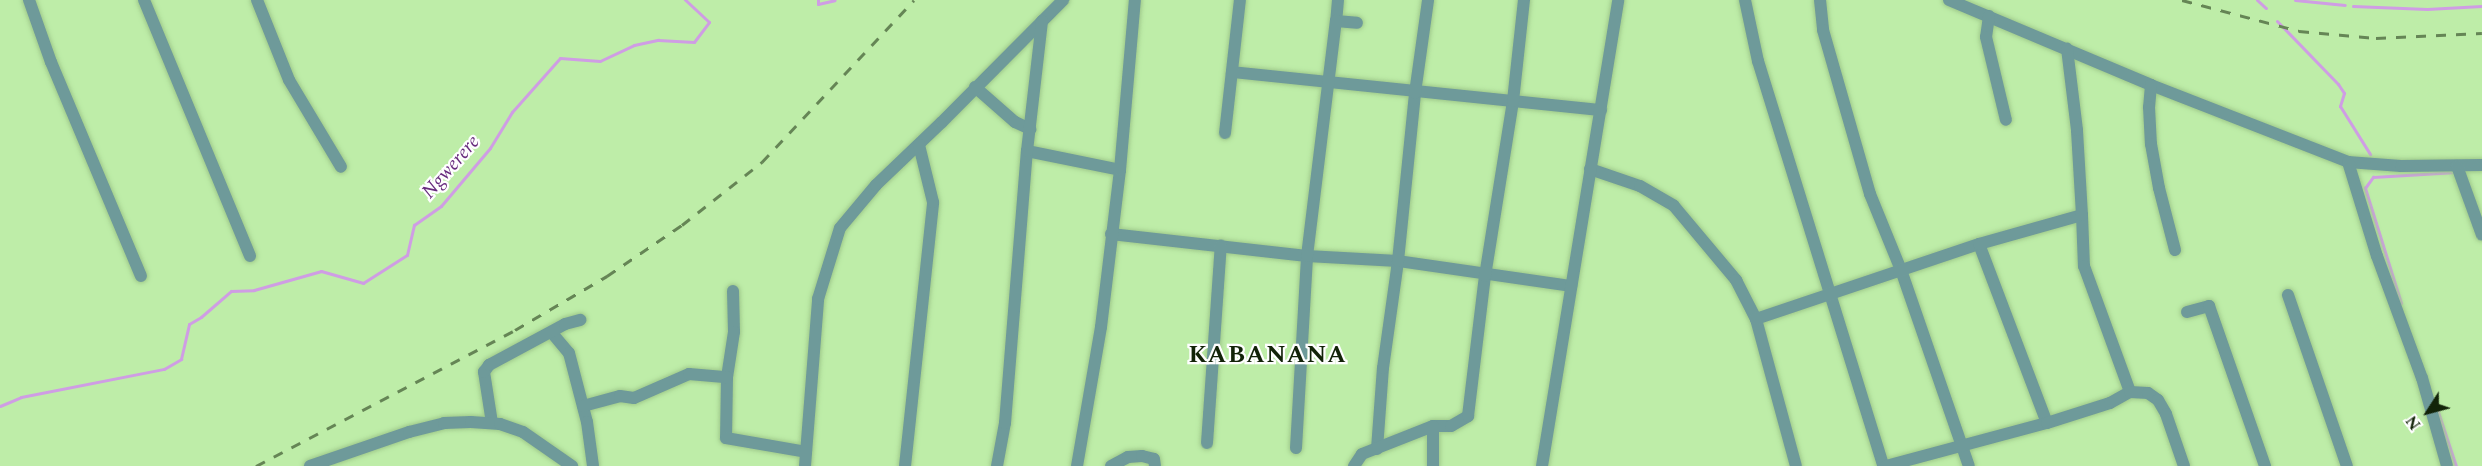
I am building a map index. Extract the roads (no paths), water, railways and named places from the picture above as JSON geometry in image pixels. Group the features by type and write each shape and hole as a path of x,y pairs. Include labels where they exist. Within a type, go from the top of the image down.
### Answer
{"street":[{"path":"29,0 51,62 141,276"},
{"path":"144,0 250,256"},
{"path":"257,0 289,80 341,167"},
{"path":"805,466 818,299 840,228 876,185 919,145 1063,0"},
{"path":"1077,466 1101,327 1120,170 1135,0"},
{"path":"1225,134 1240,0"},
{"path":"1296,448 1307,256 1338,0"},
{"path":"1377,449 1383,368 1398,261 1415,93 1428,0"},
{"path":"1354,466 1362,454 1433,426 1451,426 1468,416 1485,276 1513,101 1524,0"},
{"path":"1542,466 1618,0"},
{"path":"1745,0 1758,61 1884,466 1962,443 2047,423 2110,403 2130,392 2148,393 2158,400 2166,414 2184,466"},
{"path":"1820,0 1823,30 1870,194 1901,270 1969,466"},
{"path":"1949,0 2151,85 2348,162 2401,166 2482,165"},
{"path":"1989,16 1986,37 2006,120"},
{"path":"997,466 1005,423 1027,151 1042,21"},
{"path":"1336,21 1357,23"},
{"path":"2067,49 2077,130 2084,266 2130,392"},
{"path":"1232,72 1415,93 1600,110"},
{"path":"2151,85 2149,107 2151,144 2159,188 2175,250"},
{"path":"975,87 1015,122 1030,129"},
{"path":"905,466 933,202 919,145"},
{"path":"1027,151 1120,170"},
{"path":"2348,162 2377,256 2422,378 2447,466"},
{"path":"2457,166 2482,235"},
{"path":"1590,169 1641,186 1674,206 1731,273 1756,319 1796,466"},
{"path":"1756,319 1979,244 2082,215"},
{"path":"1111,234 1307,256 1398,261 1485,276 1571,286"},
{"path":"1979,244 2047,423"},
{"path":"1206,443 1221,245"},
{"path":"733,291 734,332 727,377 726,438 806,452"},
{"path":"2288,295 2347,466"},
{"path":"2187,312 2209,306 2265,466"},
{"path":"492,423 484,372 489,365 565,324 580,320"},
{"path":"552,333 569,353 583,406 593,466"},
{"path":"583,406 620,396 634,398 689,374 727,377"},
{"path":"310,466 409,432 444,423 492,423 523,432 572,466"},
{"path":"1433,426 1433,466"},
{"path":"1111,466 1128,457 1142,456 1154,459 1155,466"}],"waterway":[{"name":"Ngwerere","path":"0,406 21,397 164,369 181,359 189,324 201,317 231,291 254,290 321,271 363,283 407,255 414,225 441,206 490,148 512,112 560,58 600,61 634,45 658,40 694,42 709,22 685,0"},
{"name":"Ngwerere","path":"818,0 818,4 835,0"},
{"path":"2257,0 2266,8"},
{"path":"2295,0 2345,5"},
{"path":"2353,6 2427,9 2482,6"},
{"path":"2277,21 2338,84 2344,93 2340,106 2370,154"},
{"path":"2401,303 2365,188 2373,177 2456,172"},
{"path":"2437,409 2456,466"}],"railway":[{"path":"256,466 515,330 607,276 682,225 762,162 914,0"},
{"path":"2182,0 2299,31 2376,38 2482,33"}],"district":[{"name":"KABANANA","path":"1268,356"}]}
